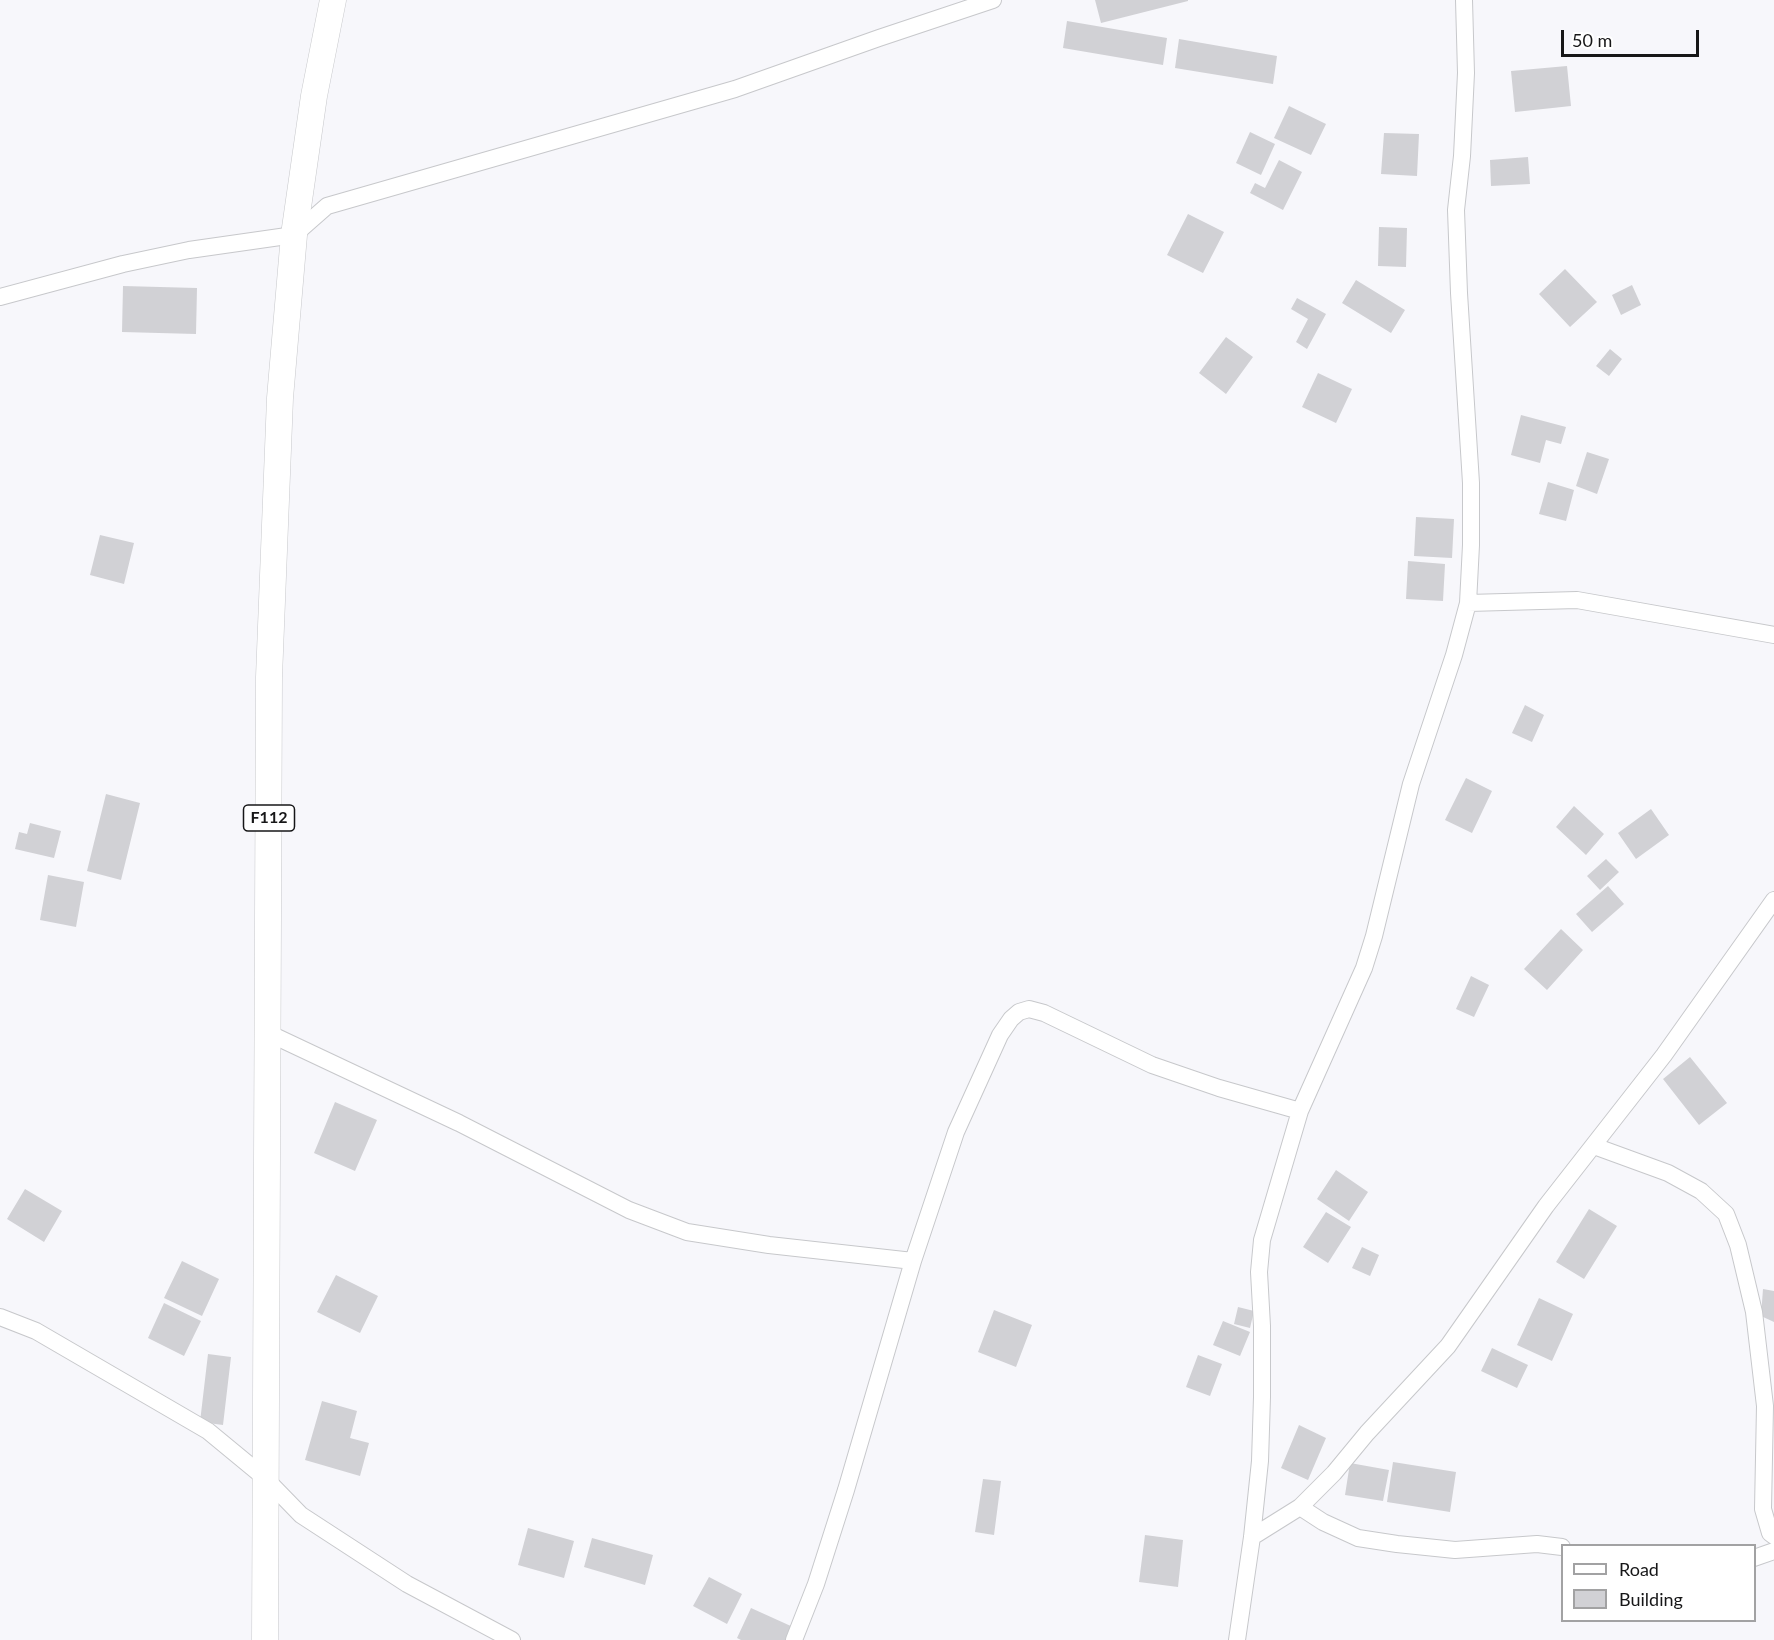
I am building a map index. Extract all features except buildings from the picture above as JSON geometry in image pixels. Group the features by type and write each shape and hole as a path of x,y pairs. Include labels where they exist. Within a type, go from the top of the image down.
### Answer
{"main road":[{"name":"F112","path":"265,1640 269,677 280,399 294,235 314,96 333,0"}],"street":[{"path":"0,297 134,261 189,250 294,235 327,206 735,89 993,0"},
{"path":"1237,1640 1260,1461 1262,1326 1259,1272 1262,1240 1300,1111 1364,968 1411,784 1451,665 1468,603 1471,483 1459,304 1456,210 1462,156 1466,72 1464,0"},
{"path":"1468,603 1577,600 1774,635"},
{"path":"1252,1537 1300,1507 1334,1473 1366,1433 1448,1346 1546,1206 1664,1055 1774,900"},
{"path":"794,1640 816,1584 840,1511 913,1261 956,1132 1000,1035 1011,1019 1019,1012 1029,1009 1044,1013 1152,1065 1300,1111"},
{"path":"268,1033 459,1123 630,1210 687,1232 769,1245 913,1261"},
{"path":"1594,1146 1668,1173 1701,1191 1726,1214 1738,1245 1754,1312 1765,1406 1763,1509 1770,1533 1774,1536"},
{"path":"0,1317 36,1331 208,1431 265,1478 301,1515 407,1584 512,1640"},
{"path":"1300,1507 1323,1522 1358,1538 1397,1544 1455,1550 1537,1544 1561,1546"},
{"path":"1756,1558 1774,1551"}]}
